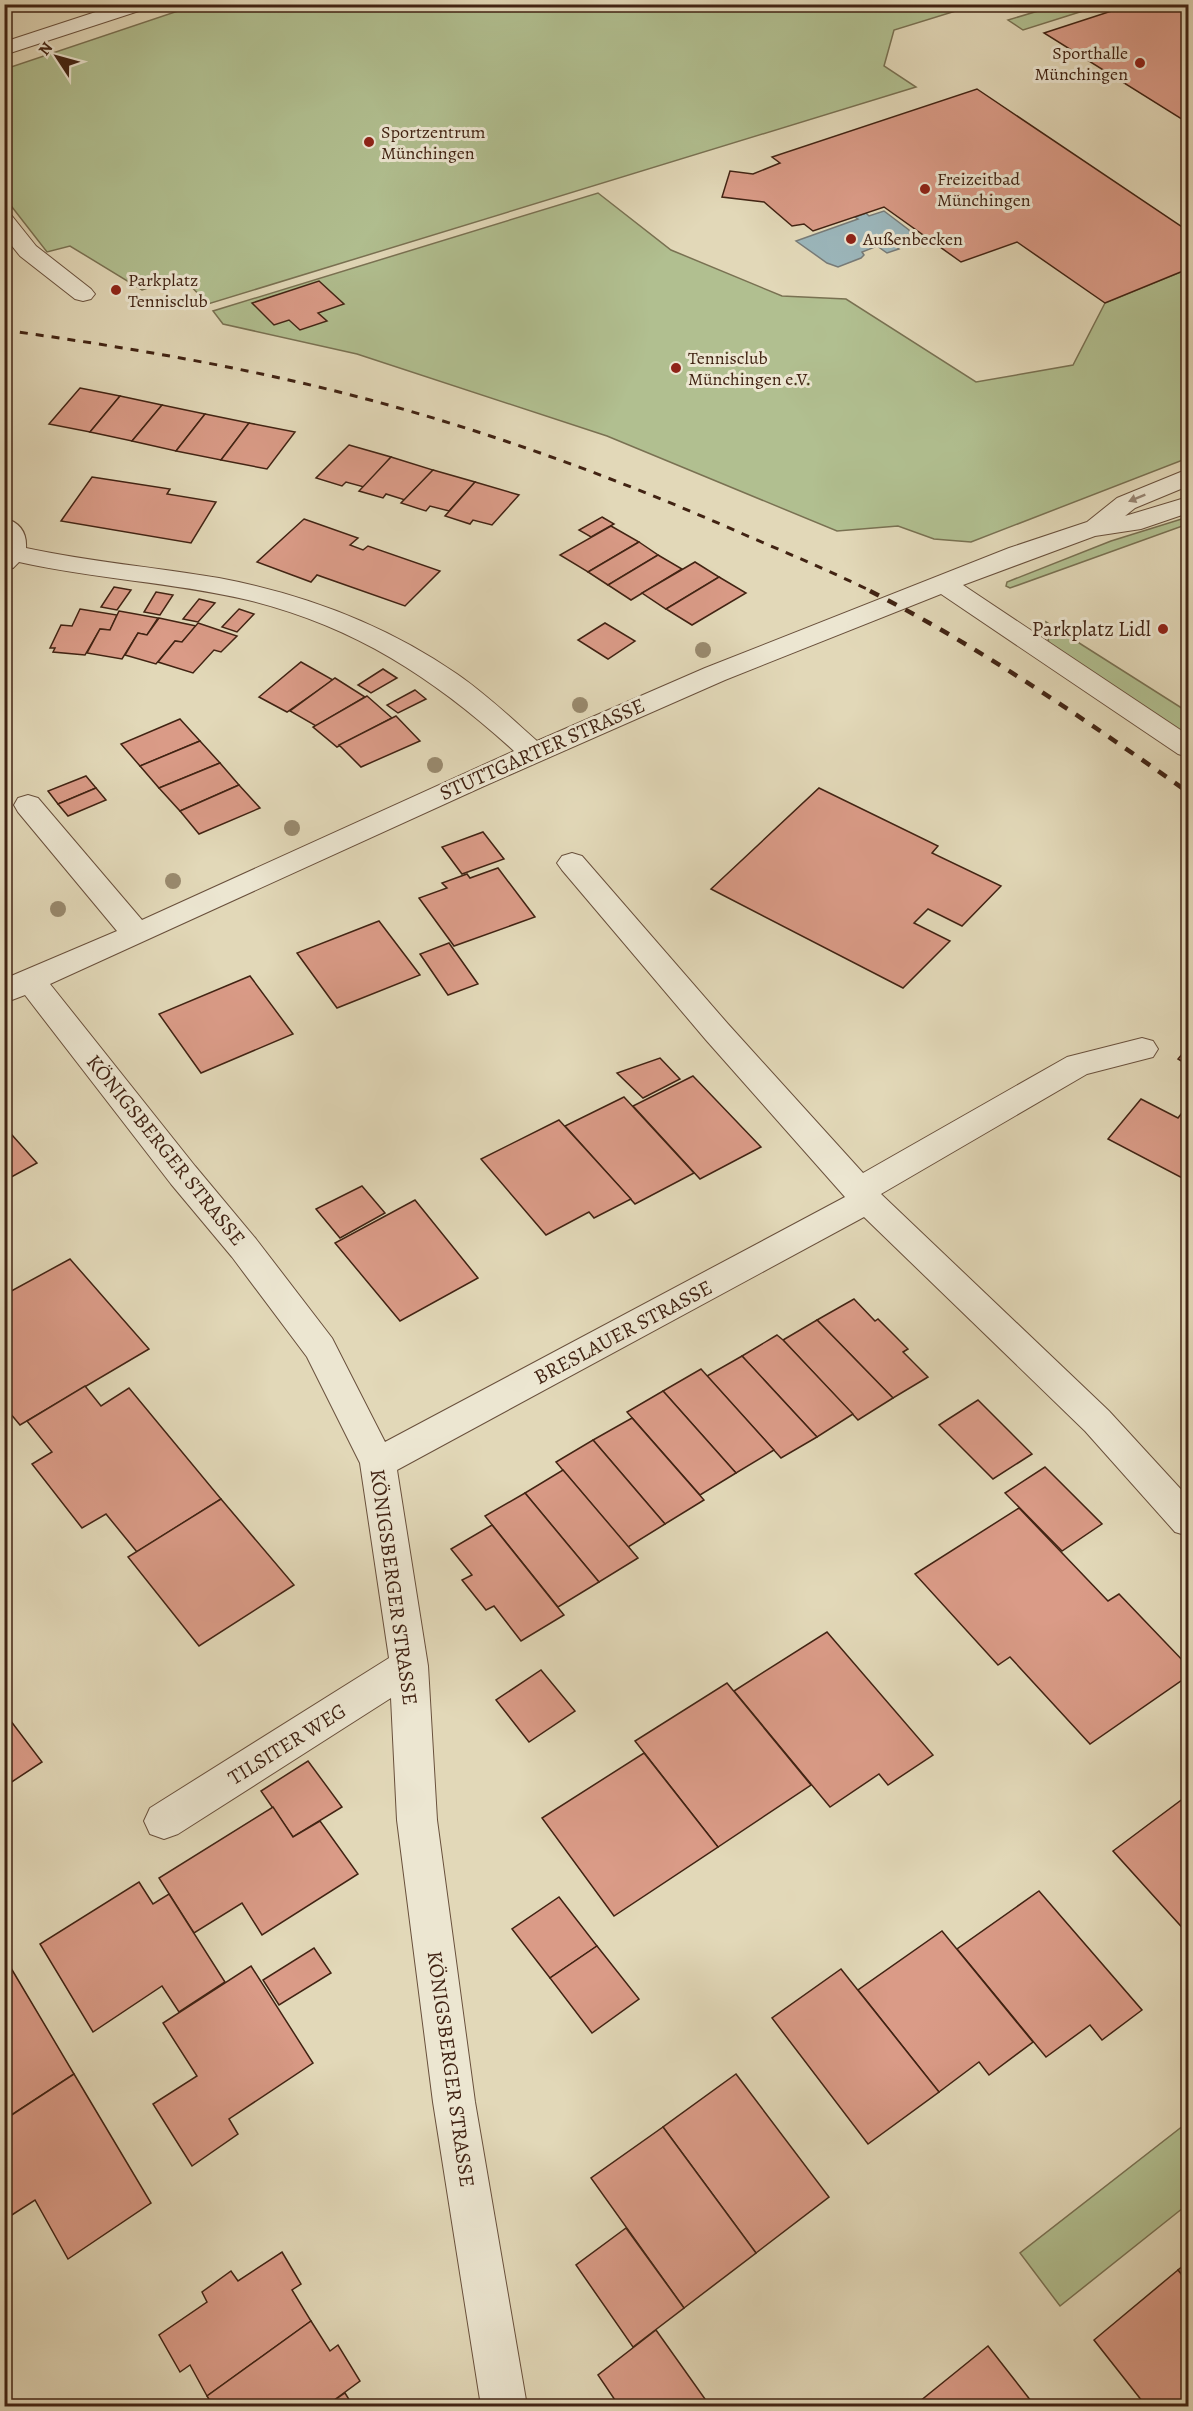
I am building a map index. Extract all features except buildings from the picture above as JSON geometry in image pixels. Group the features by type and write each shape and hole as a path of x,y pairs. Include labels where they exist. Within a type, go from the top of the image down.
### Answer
{"street":[{"path":"4,49 141,4"},
{"path":"4,221 28,251 83,294"},
{"name":"STUTTGARTER STRASSE","path":"1090,529 1126,503 1188,477"},
{"name":"STUTTGARTER STRASSE","path":"18,986 627,711 944,583 1090,529 1141,521 1188,505"},
{"path":"4,526 14,536 9,557 246,592 329,619 401,652 436,673 472,699 534,753"},
{"path":"944,583 969,603 1188,748"},
{"path":"28,805 137,934"},
{"path":"572,863 717,1032 863,1195 1097,1421 1188,1521"},
{"name":"KÖNIGSBERGER STRASSE","path":"18,986 244,1248 320,1348 378,1463 409,1666 417,1820 454,2102 504,2406"},
{"name":"BRESLAUER STRASSE","path":"378,1463 863,1195 1078,1065 1142,1048"},
{"name":"TILSITER WEG","path":"164,1821 409,1666"}],"green space":[{"name":"Sportzentrum Münchingen","path":"196,5 975,5 894,30 884,66 916,87 208,304 182,277 142,290 70,246 47,252 5,198 5,69"},
{"path":"1058,5 1102,5 1023,30 1008,20"},
{"name":"Tennisclub Münchingen e.V.","path":"598,193 671,250 782,296 846,299 976,382 1073,365 1105,303 1188,269 1188,458 971,542 934,539 898,526 837,531 607,436 357,354 223,324 213,311"},
{"path":"1188,517 1188,524 1010,588 1006,586 1007,582 1111,541"},
{"path":"1046,622 1188,712 1188,739 1049,645"},
{"path":"1188,2122 1188,2204 1060,2306 1020,2253"}],"water":[{"name":"Außenbecken","path":"884,211 911,234 891,243 899,249 887,253 877,246 862,252 864,255 861,258 838,267 827,263 796,241 858,219 855,217 866,213 869,216"}],"railway":[{"path":"4,330 228,367 415,412 526,448 635,489 873,592"},
{"path":"870,591 992,660 1188,792"}],"place":[{"name":"Sporthalle Münchingen","path":"1140,63"},
{"name":"Sportzentrum Münchingen","path":"369,142"},
{"name":"Freizeitbad Münchingen","path":"925,189"},
{"name":"Außenbecken","path":"851,239"},
{"name":"Parkplatz Tennisclub","path":"116,290"},
{"name":"Tennisclub Münchingen e.V.","path":"676,368"},
{"name":"Parkplatz Lidl","path":"1163,629"}]}
